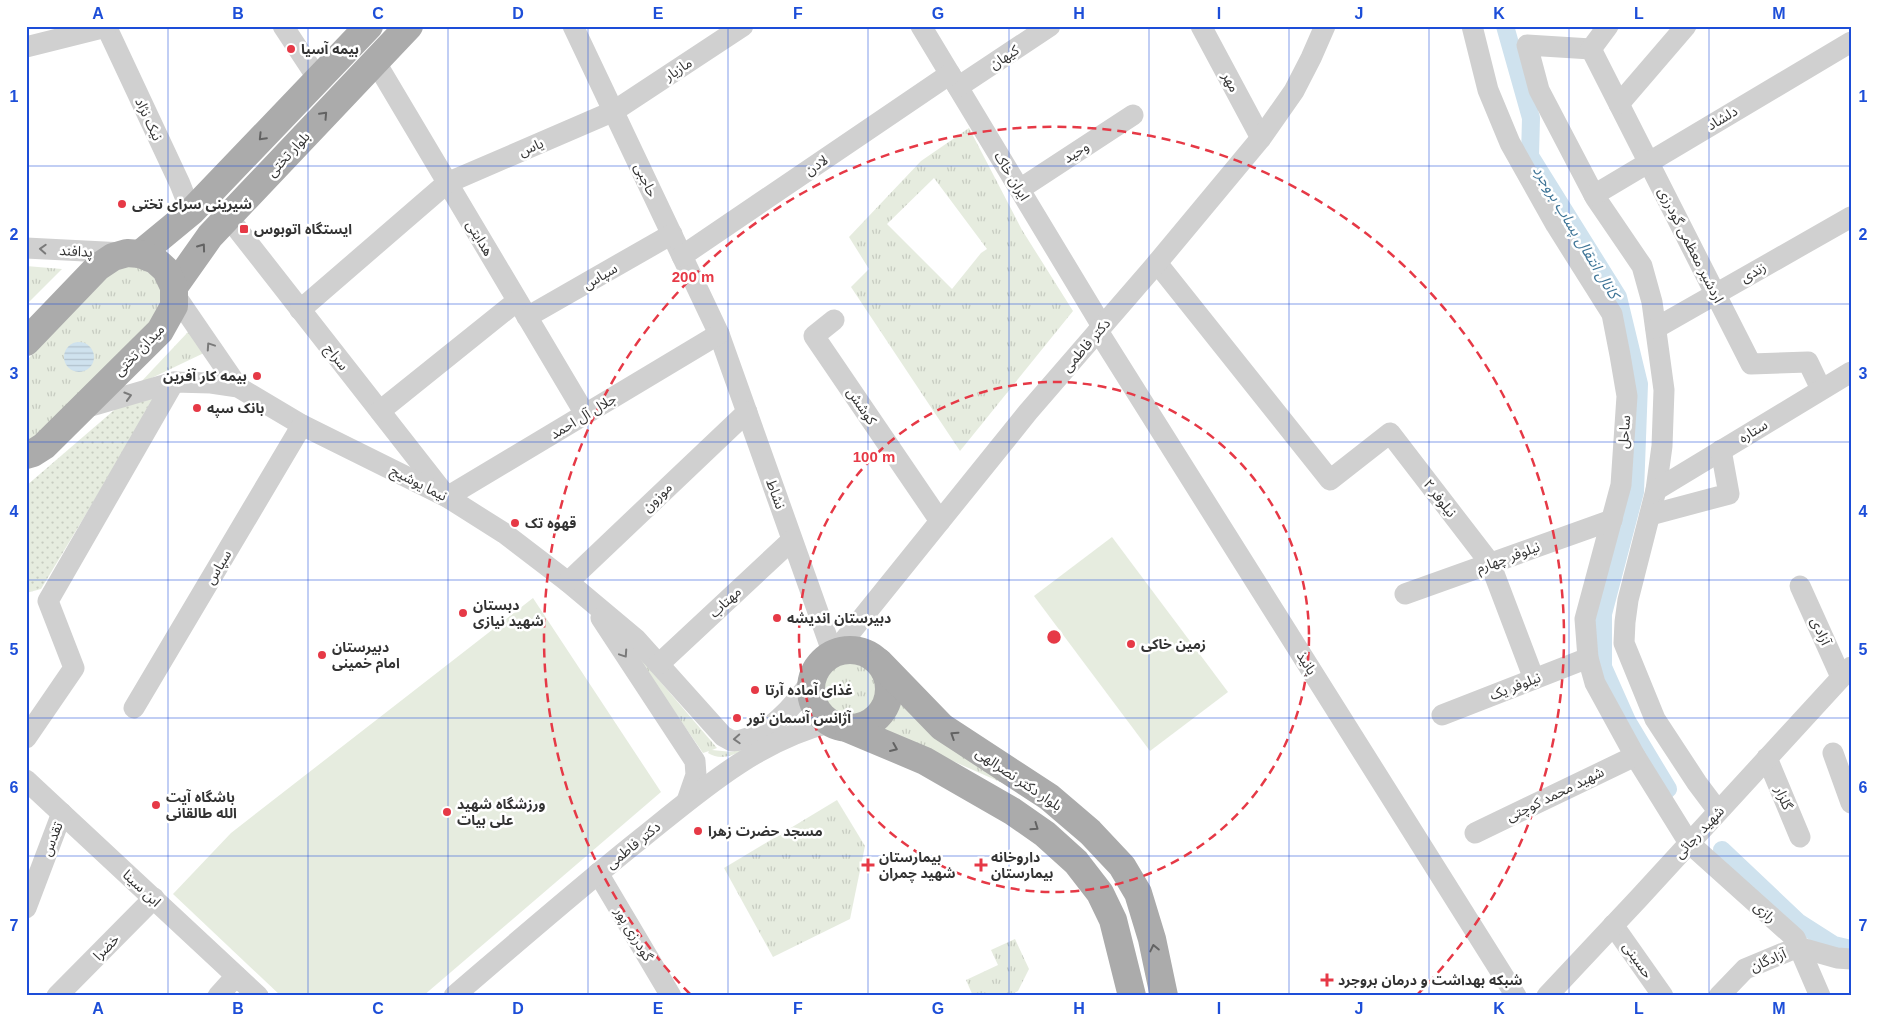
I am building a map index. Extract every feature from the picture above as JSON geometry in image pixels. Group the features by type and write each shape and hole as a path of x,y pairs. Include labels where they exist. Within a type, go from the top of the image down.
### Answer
{"main road":[{"path":"26,342 98,267 113,257 133,253 191,212 369,26"},
{"name":"بلوار تختی","path":"175,291 210,236 409,26"},
{"path":"133,253 155,260 166,270 175,291"},
{"name":"میدان تختی","path":"28,456 44,446 160,331 168,320 174,306 175,291"},
{"path":"839,726 868,724 884,710 888,701 888,680 879,662 871,656 852,650 833,654 820,664 813,678 812,698 815,708 839,726 925,761 1012,811 1045,834 1076,862 1100,893 1113,920 1132,996"},
{"name":"بلوار دکتر نصرالهی","path":"879,662 942,727 1049,797 1090,832 1122,866 1138,894 1152,939 1164,996"},
{"path":"1012,811 1030,784"}],"street":[{"path":"283,26 318,79"},
{"name":"حاجبی","path":"573,26 719,334"},
{"name":"مازیار","path":"614,111 743,26"},
{"name":"ایران خاک","path":"921,26 1020,189 1100,328"},
{"name":"کیهان","path":"954,81 1050,26"},
{"name":"مهر","path":"1201,26 1261,138"},
{"name":"دکتر فاطمی","path":"833,654 1028,412 1157,263 1261,138 1294,91 1312,58 1325,26"},
{"name":"ساحل","path":"1472,26 1488,90 1510,143 1556,225 1612,314 1626,396 1621,486 1585,619 1588,658 1595,683 1635,756 1689,843"},
{"path":"1608,26 1591,49 1527,45 1539,90 1594,195 1642,266 1652,302 1664,390 1662,446 1656,490 1628,600 1624,622 1624,643 1655,719 1692,777 1718,811"},
{"path":"1619,104 1686,26"},
{"path":"26,47 106,27"},
{"name":"نیک نژاد","path":"106,27 191,212"},
{"name":"دلشاد","path":"1594,195 1851,42"},
{"name":"اردشیر معظمی گودرزی","path":"1591,49 1751,364 1808,362 1821,388"},
{"name":"هدایتی","path":"375,61 585,414"},
{"name":"لادن","path":"682,256 954,81"},
{"name":"یاس","path":"300,310 448,183 614,111"},
{"name":"وحید","path":"1020,189 1133,115"},
{"name":"سراج","path":"228,217 447,497"},
{"name":"زندی","path":"1656,328 1851,217"},
{"name":"سپاس","path":"380,411 522,309 672,234"},
{"name":"پدافند","path":"26,248 133,253"},
{"name":"نیلوفر ۲","path":"1157,263 1330,480 1390,433 1490,563 1534,679"},
{"name":"نیما یوشیج","path":"175,291 238,387"},
{"name":"کوشش","path":"834,320 814,336 940,521"},
{"name":"پانیذ","path":"1100,328 1516,996"},
{"name":"نشاط","path":"719,334 833,654"},
{"name":"جلال آل احمد","path":"447,497 719,334"},
{"name":"ستاره","path":"1656,490 1821,388 1851,372"},
{"path":"26,738 74,668 48,601 174,382"},
{"name":"نیما یوشیج","path":"81,410 174,382 210,383 238,387 302,425 447,497 504,533 568,582 636,639 723,736 732,741 750,738 784,715 799,699 813,678"},
{"name":"موزون","path":"568,582 746,412"},
{"name":"سپاس","path":"134,708 302,425"},
{"path":"1650,515 1729,494 1721,450"},
{"name":"نیلوفر چهارم","path":"1405,594 1612,520"},
{"name":"مهتاب","path":"659,664 792,540"},
{"name":"آزادی","path":"1800,586 1846,672"},
{"name":"نیما یوشیج","path":"588,599 695,761 696,775 687,801"},
{"name":"نیلوفر یک","path":"1442,714 1588,658"},
{"name":"شهید رجائی","path":"1546,996 1846,672"},
{"name":"دکتر فاطمی","path":"454,996 598,873 687,801 749,757 793,734 839,726"},
{"path":"1833,753 1851,803"},
{"name":"شهید محمد کوچتی","path":"1475,833 1635,756"},
{"name":"گلزار","path":"1767,758 1800,837"},
{"name":"ابن سینا","path":"26,780 258,996"},
{"name":"تقدس","path":"26,908 34,870 62,813"},
{"name":"رازی","path":"1689,843 1795,938 1820,996"},
{"name":"گودرزی پور","path":"598,873 670,996"},
{"name":"خضرا","path":"58,996 154,898"},
{"name":"حسینی","path":"1613,925 1662,996"},
{"path":"1798,947 1837,958 1851,959"},
{"name":"آزادگان","path":"1719,996 1745,969 1798,947"},
{"path":"218,996 236,976"}],"green space":[{"path":"969,128 1022,230 1073,311 960,451 851,287 869,269 849,237 921,161","holes":["934,178 987,249 981,253 952,289 887,224"]},
{"path":"26,266 62,269 26,305"},
{"path":"129,266 140,267 157,278 164,297 158,317 37,437 26,442 26,361 110,274 119,268"},
{"path":"188,332 206,352 139,384"},
{"path":"157,396 41,589 26,593 26,486 127,399"},
{"name":"زمین خاکی","path":"1112,537 1228,692 1150,751 1034,596"},
{"name":"ورزشگاه شهید علی بیات","path":"533,598 661,792 423,996 281,996 173,894 231,833"},
{"path":"624,639 717,748 712,750 732,752 741,748 741,751 724,757 712,755 708,753 709,751 703,753"},
{"path":"850,663 864,667 872,675 876,689 872,703 864,711 850,715 836,711 828,703 824,689 828,675 836,667"},
{"path":"896,701 1007,785 878,728"},
{"path":"837,800 865,846 850,919 773,957 724,868"},
{"path":"1015,939 1029,969 1018,991 1008,996 973,996 966,980 998,965 991,950"}],"water":[{"path":"79,342 89,347 94,357 89,367 79,372 69,367 64,357 69,347"}],"waterway":[{"name":"کانال انتقال پساب بروجرد","path":"1505,26 1531,118 1530,156 1618,297 1639,384 1635,492 1603,614 1603,667 1627,721 1668,789"},
{"name":"کانال انتقال پساب بروجرد","path":"1722,850 1798,922 1834,945 1851,949"}],"place":[{"name":"بیمه آسیا","path":"291,49"},
{"name":"شیرینی سرای تختی","path":"122,204"},
{"name":"ایستگاه اتوبوس","path":"244,229"},
{"name":"بیمه کار آفرین","path":"257,376"},
{"name":"بانک سپه","path":"197,408"},
{"name":"قهوه تک","path":"515,523"},
{"name":"دبستان شهید نیازی","path":"463,613"},
{"name":"دبیرستان اندیشه","path":"777,618"},
{"name":"زمین خاکی","path":"1131,644"},
{"name":"دبیرستان امام خمینی","path":"322,655"},
{"name":"غذای آماده آرتا","path":"755,690"},
{"name":"آژانس آسمان تور","path":"737,718"},
{"name":"باشگاه آیت الله طالقانی","path":"156,805"},
{"name":"ورزشگاه شهید علی بیات","path":"447,812"},
{"name":"مسجد حضرت زهرا","path":"698,831"},
{"name":"بیمارستان شهید چمران","path":"868,865"},
{"name":"داروخانه بیمارستان","path":"981,865"},
{"name":"شبکه بهداشت و درمان بروجرد","path":"1327,980"}]}
